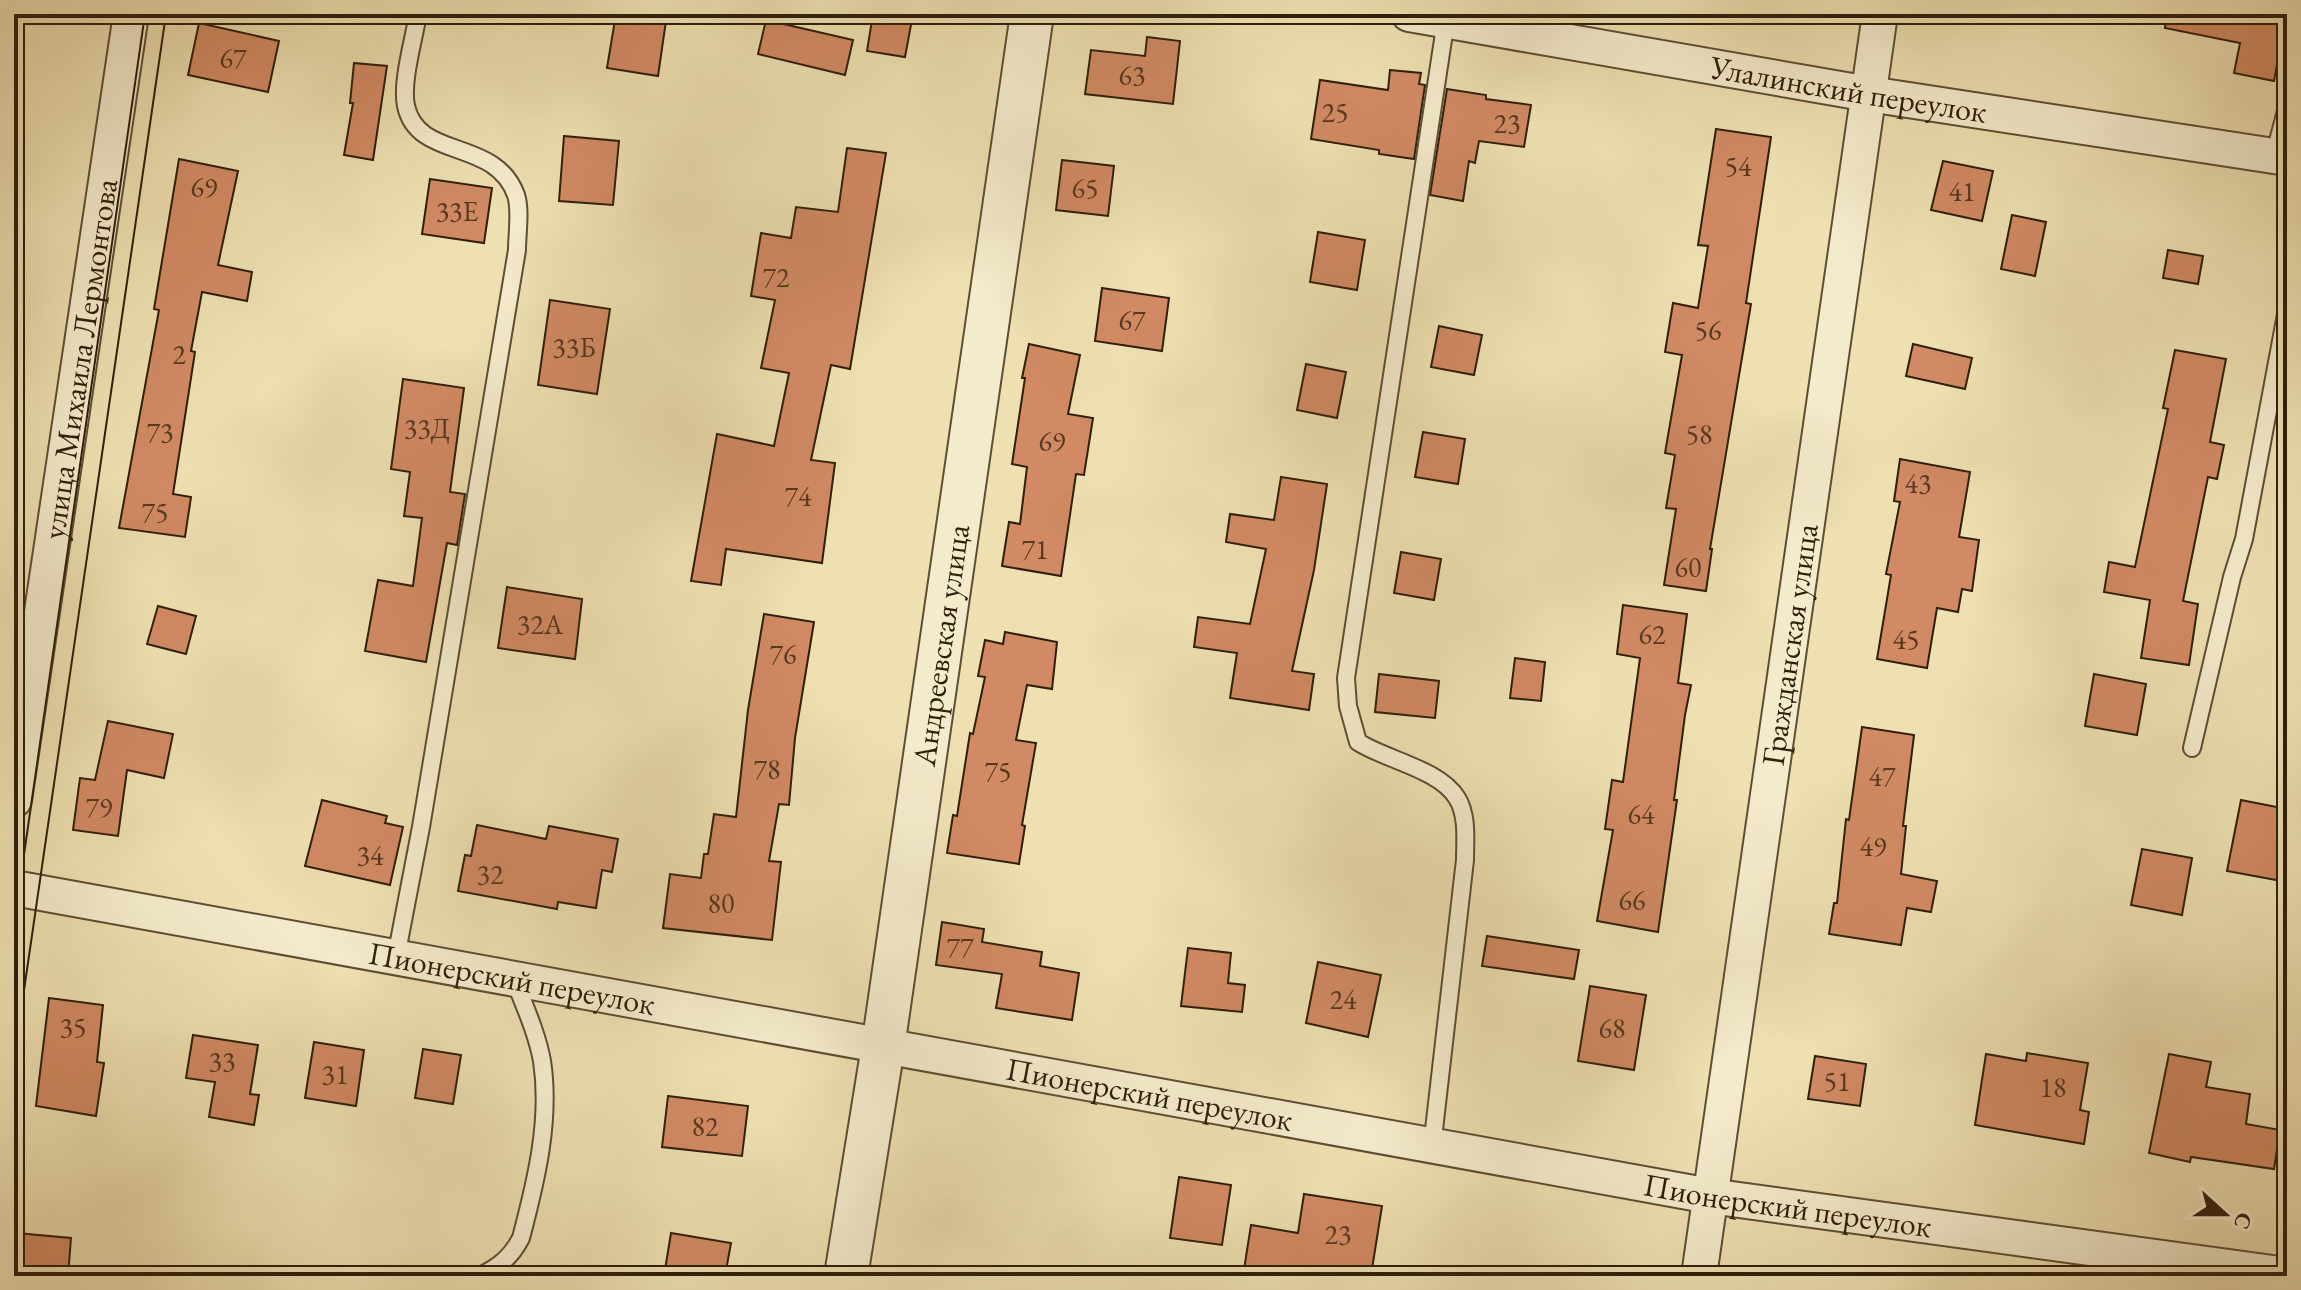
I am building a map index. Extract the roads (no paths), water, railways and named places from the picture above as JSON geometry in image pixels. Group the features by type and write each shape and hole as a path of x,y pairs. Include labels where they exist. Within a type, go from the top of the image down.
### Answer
{"street":[{"name":"улица Михаила Лермонтова","path":"14,800 131,14"},
{"name":"Андреевская улица","path":"846,1276 883,1047 1032,14"},
{"name":"Улалинский переулок","path":"1409,14 1869,94 2280,157"},
{"name":"Гражданская улица","path":"1699,1276 1880,14"},
{"name":"Пионерский переулок","path":"14,888 1710,1196 2118,1264 2287,1275"}],"lane":[{"path":"396,957 421,827 517,250 517,198 507,177 494,164 430,139 416,128 406,106 406,85 418,14"},
{"path":"1432,1147 1465,860 1466,826 1457,797 1439,782 1421,769 1358,742 1348,706 1346,678 1446,20"},
{"path":"2280,157 2287,107"},
{"path":"2192,748 2232,577 2244,539 2287,309"},
{"path":"480,1276 504,1262 521,1238 543,1126 545,1094 541,1058 514,979"}],"tram line":[{"path":"14,924 145,14"},
{"path":"14,1059 166,14"}]}
